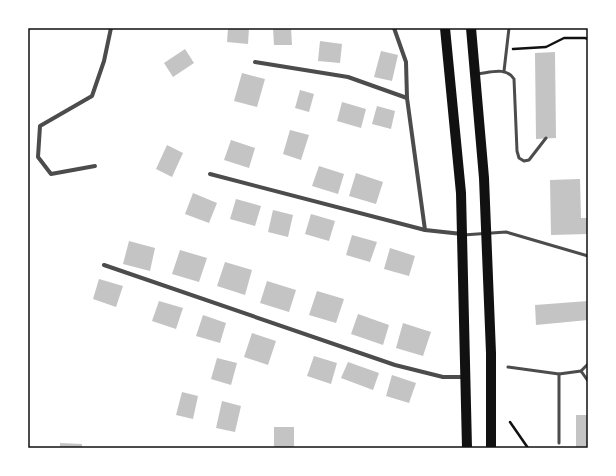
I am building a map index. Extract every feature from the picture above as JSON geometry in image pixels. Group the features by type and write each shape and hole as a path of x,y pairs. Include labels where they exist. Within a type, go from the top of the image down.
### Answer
{"main road":[{"path":"445,28 461,193 467,448"},
{"path":"470,28 484,178 487,233 491,353 491,448"}],"street":[{"path":"95,166 51,174 38,157 40,126 92,96 104,61 112,28"},
{"path":"394,28 406,62 407,98 425,230"},
{"path":"255,62 348,77 407,98"},
{"path":"210,174 425,230 463,235"},
{"path":"104,265 396,365 443,377 466,377"}],"lane":[{"path":"504,71 509,28"},
{"path":"475,74 504,71 511,74 515,84 518,158 524,161 530,160 546,138"},
{"path":"463,235 506,232 588,256"},
{"path":"508,367 558,374 581,371 588,364"},
{"path":"581,371 588,381"},
{"path":"558,374 559,443"}],"path":[{"path":"507,50 546,47 564,38 588,39"},
{"path":"510,422 528,448"}],"building":[{"path":"228,28 249,28 248,44 227,42"},
{"path":"273,28 291,28 292,45 274,45"},
{"path":"320,41 342,44 340,63 318,61"},
{"path":"185,49 194,63 173,77 164,63"},
{"path":"381,51 398,55 392,81 374,77"},
{"path":"555,52 556,138 536,139 535,53"},
{"path":"242,73 265,79 257,107 234,101"},
{"path":"300,90 314,94 309,112 295,108"},
{"path":"342,102 366,109 361,128 337,121"},
{"path":"377,106 395,111 391,129 372,124"},
{"path":"290,130 309,135 301,160 283,154"},
{"path":"231,140 255,148 249,168 224,160"},
{"path":"167,145 183,153 172,177 156,169"},
{"path":"319,166 344,174 338,194 312,186"},
{"path":"356,173 383,182 376,204 349,196"},
{"path":"580,179 581,218 588,218 588,234 551,235 550,180"},
{"path":"193,193 217,203 209,223 185,214"},
{"path":"236,199 261,206 255,226 230,219"},
{"path":"273,210 293,215 288,237 268,232"},
{"path":"311,214 335,221 329,241 305,234"},
{"path":"352,235 377,242 370,262 346,255"},
{"path":"129,241 155,248 150,271 123,264"},
{"path":"390,248 415,256 409,276 384,269"},
{"path":"180,250 207,258 199,282 172,274"},
{"path":"225,262 252,270 245,295 217,286"},
{"path":"99,279 123,286 116,307 93,299"},
{"path":"267,281 296,290 289,312 260,303"},
{"path":"317,291 344,299 336,323 309,315"},
{"path":"159,301 183,308 176,329 152,321"},
{"path":"588,301 588,320 536,325 535,305"},
{"path":"358,314 389,325 383,345 351,334"},
{"path":"203,315 226,323 220,343 196,336"},
{"path":"403,323 431,332 423,356 396,348"},
{"path":"252,333 276,341 268,365 244,357"},
{"path":"314,356 337,363 331,384 307,376"},
{"path":"217,358 237,363 231,385 211,379"},
{"path":"348,362 379,373 373,390 341,378"},
{"path":"392,375 416,383 409,403 386,396"},
{"path":"182,392 198,396 193,419 176,415"},
{"path":"222,401 241,406 235,432 216,428"},
{"path":"576,415 588,415 588,448 576,448"},
{"path":"274,427 294,427 294,448 274,448"},
{"path":"60,443 82,444 82,448 60,448"}]}
